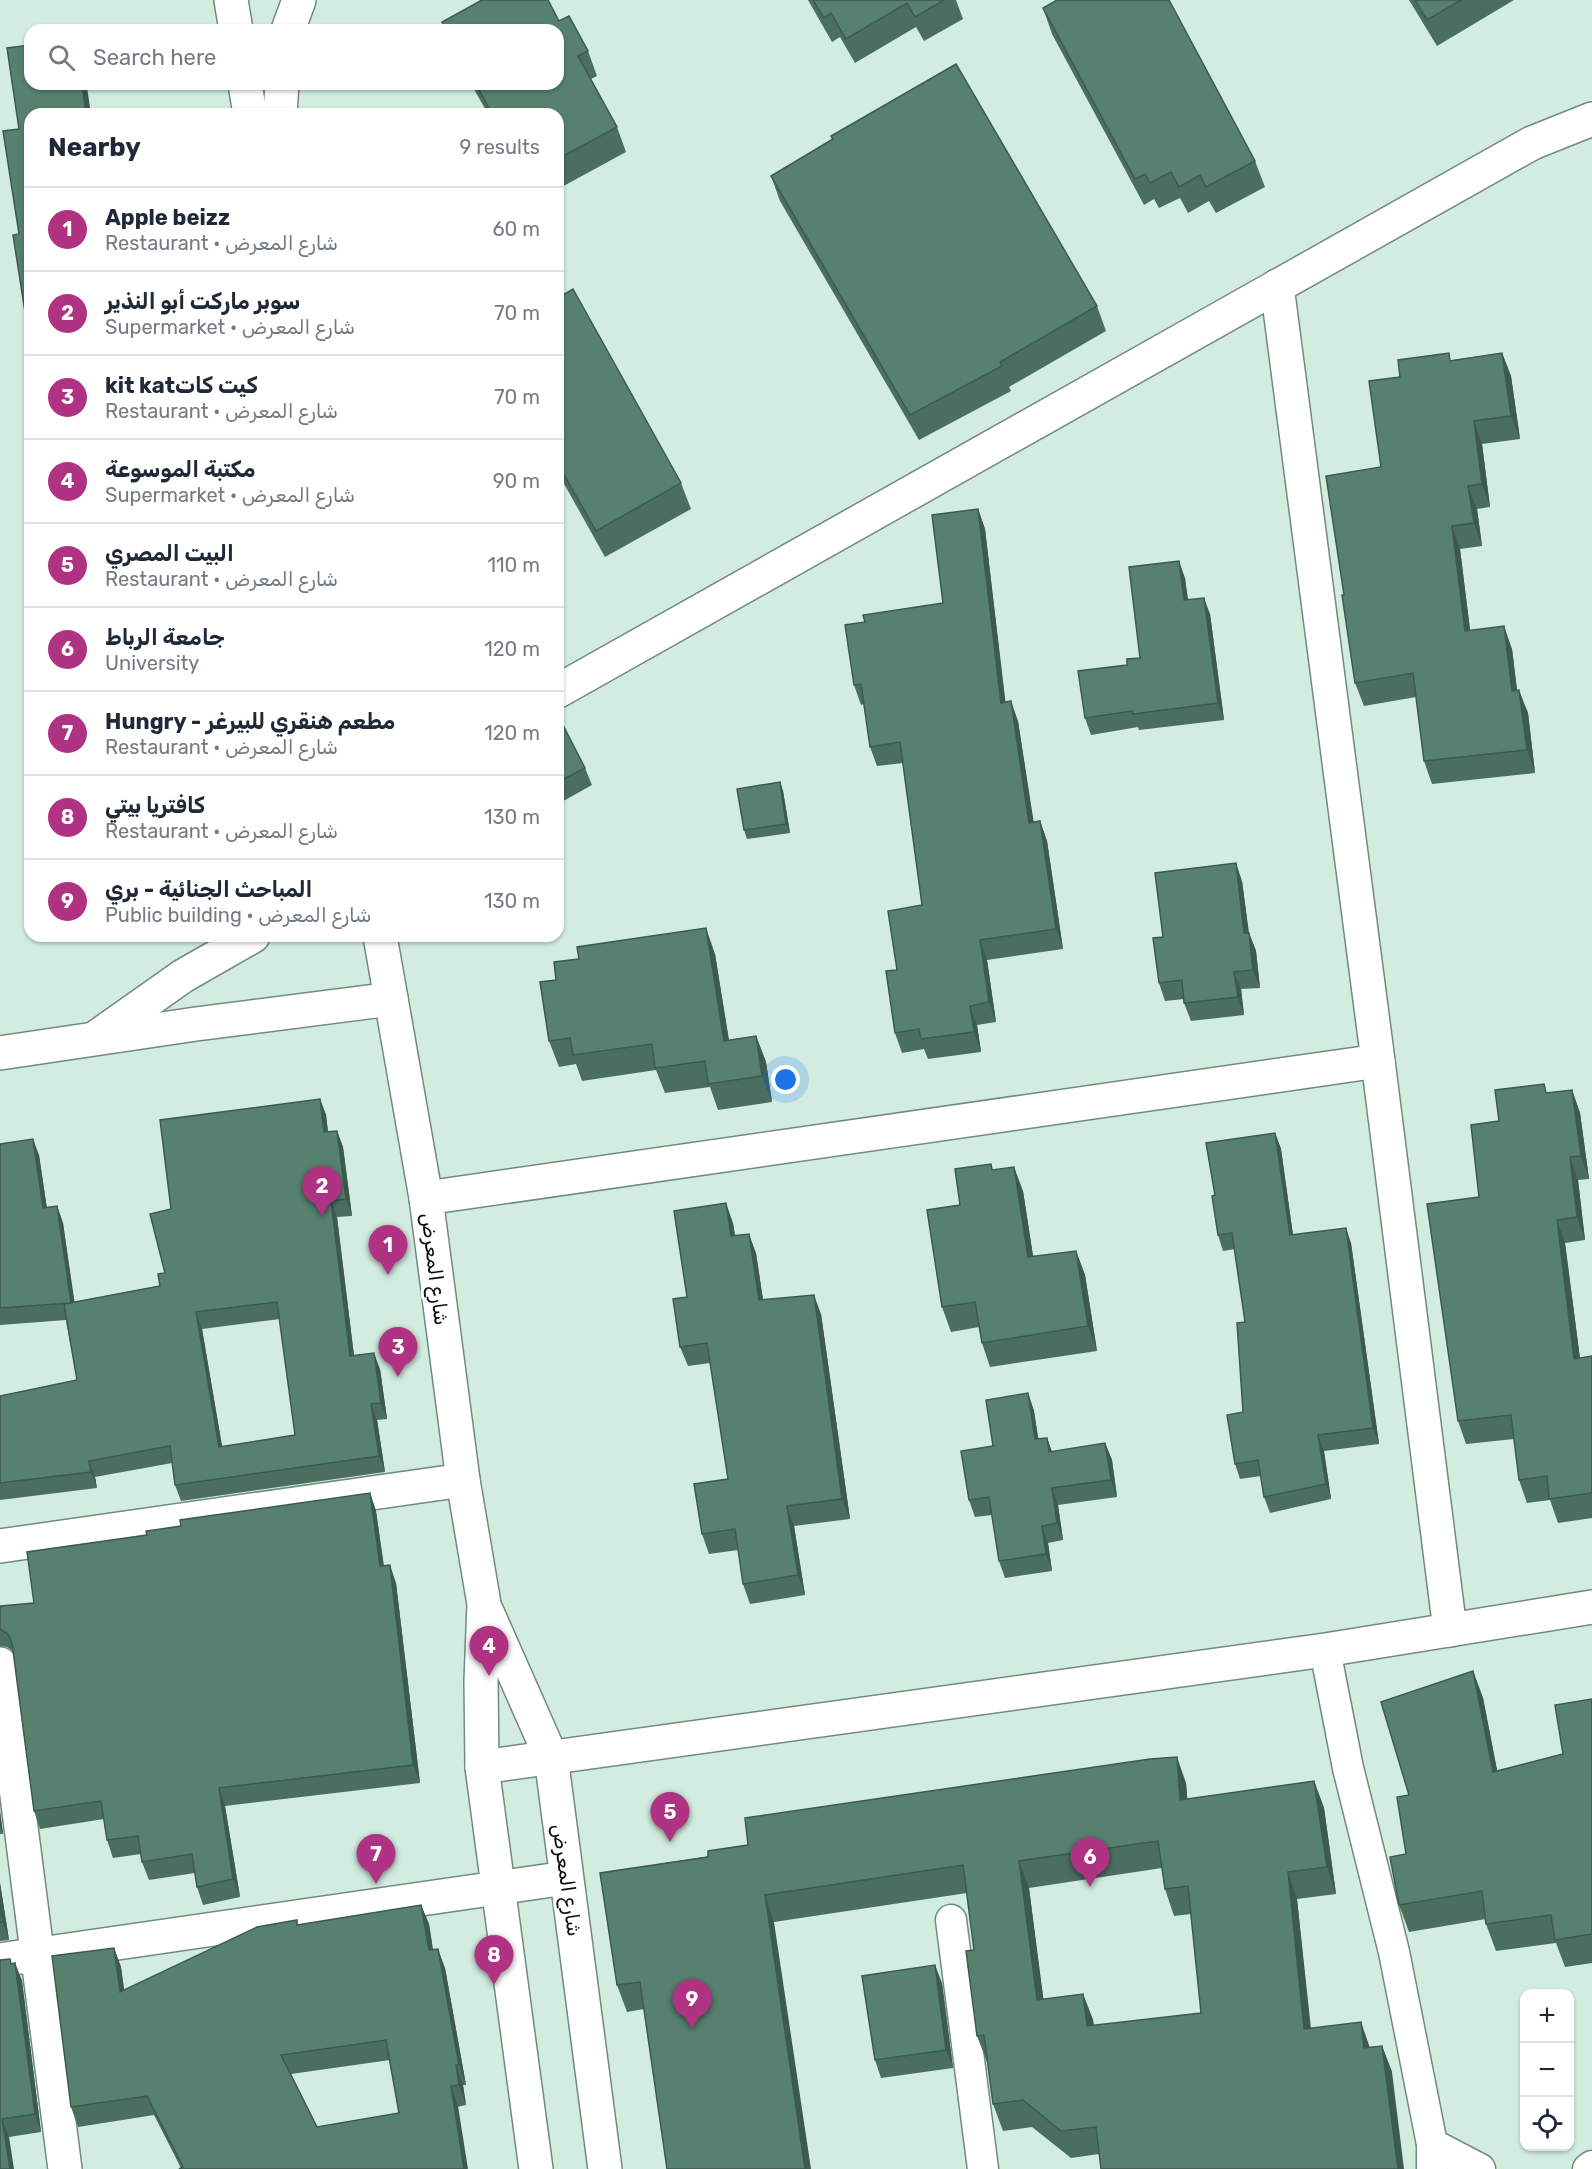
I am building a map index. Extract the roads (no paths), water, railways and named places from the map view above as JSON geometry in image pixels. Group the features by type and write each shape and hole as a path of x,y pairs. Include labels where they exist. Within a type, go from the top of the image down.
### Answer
{"street":[{"path":"231,0 235,24"},
{"path":"290,24 299,0"},
{"path":"246,90 249,108"},
{"path":"280,108 282,90"},
{"path":"564,689 1532,143 1592,119"},
{"path":"1277,286 1450,1630"},
{"path":"91,1040 183,976 242,942"},
{"name":"شارع المعرض","path":"381,942 426,1198 463,1480 484,1604 481,1681 482,1767 536,2169"},
{"path":"0,1053 196,1023 392,999"},
{"path":"426,1198 1378,1061"},
{"path":"0,1546 463,1480"},
{"name":"شارع المعرض","path":"484,1604 550,1757 604,2169"},
{"path":"482,1767 1325,1650 1592,1608"},
{"path":"0,1664 65,2169"},
{"path":"0,1960 566,1878"}],"lane":[{"path":"1325,1650 1348,1768 1394,1952 1432,2157 1480,2169"},
{"path":"951,1920 983,2169"},
{"path":"1588,2169 1592,2166"}],"place":[{"name":"سوبر ماركت أبو النذير","path":"322,1216"},
{"name":"Apple beizz","path":"388,1275"},
{"name":"kit katكيت كات","path":"398,1377"},
{"name":"مكتبة الموسوعة","path":"489,1676"},
{"name":"البيت المصري","path":"670,1842"},
{"name":"Hungry - مطعم هنقري للبيرغر","path":"376,1884"},
{"name":"جامعة الرباط","path":"1090,1887"},
{"name":"كافتريا بيتي","path":"494,1985"},
{"name":"المباحث الجنائية - بري","path":"692,2029"}]}
